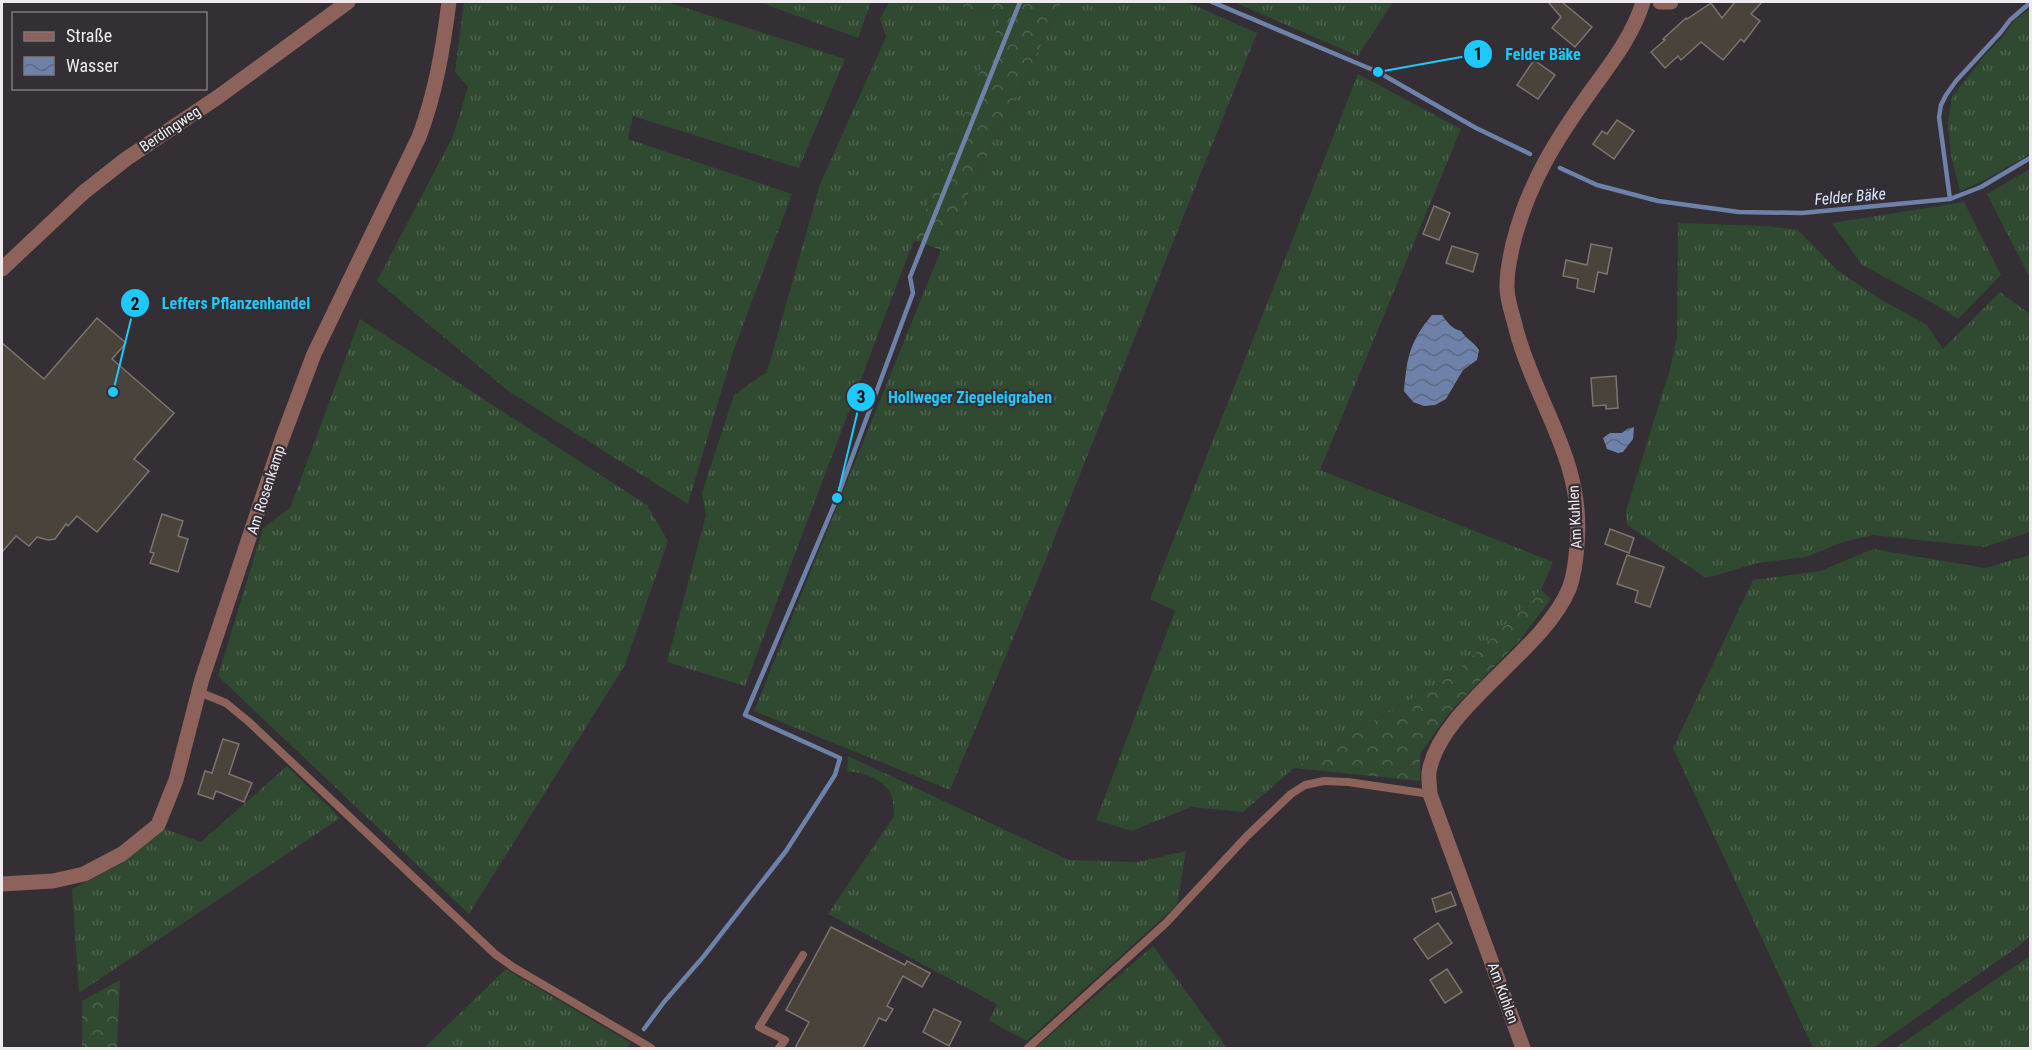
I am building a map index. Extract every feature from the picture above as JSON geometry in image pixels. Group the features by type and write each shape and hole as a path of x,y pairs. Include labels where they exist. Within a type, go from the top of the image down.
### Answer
{"street":[{"name":"Berdingweg","path":"2,269 84,192 126,159 218,97 348,2"},
{"name":"Am Rosenkamp","path":"2,884 53,881 84,874 122,854 159,825 176,780 199,692 282,439 314,354 352,272 420,137 440,66 449,2"},
{"name":"Am Kuhlen","path":"1523,1048 1430,794 1429,773 1433,758 1446,733 1472,702 1544,627 1569,589 1576,559 1578,534 1575,485 1567,458 1523,354 1506,287 1508,265 1519,221 1540,168 1567,124 1610,65 1635,23 1643,2"},
{"path":"1660,2 1671,2"}],"lane":[{"path":"199,692 226,703 249,722 495,954 591,1014 651,1048"},
{"path":"1028,1048 1166,924 1247,836 1291,794 1305,785 1324,781 1348,782 1430,794"},
{"path":"779,1048 785,1040 759,1027 803,955"}],"green space":[{"path":"464,2 667,2 845,59 799,168 633,116 628,139 792,194 733,352 688,504 507,390 377,281 453,136 468,87 455,72"},
{"path":"759,2 871,2 858,38"},
{"path":"889,2 957,2 958,5 1000,20 745,686 667,662 706,515 702,493 734,395 767,372 820,184 886,37 880,19"},
{"path":"957,2 1062,2 941,250 914,240 1000,20 958,5"},
{"path":"1062,2 1187,2 1257,33 1042,569 950,790 754,711 941,250"},
{"path":"1234,2 1393,2 1358,56"},
{"path":"2030,9 2030,154 1983,181 1960,191 1951,155 1948,123 1952,97 2014,21"},
{"path":"1358,74 1461,129 1320,470 1553,562 1541,590 1454,674 1294,768 1243,812 1191,807 1132,831 1096,820 1175,611 1150,599"},
{"path":"2030,169 2030,278 1987,194"},
{"path":"1964,202 2001,275 1958,319 1862,265 1832,223"},
{"path":"1678,223 1766,226 1798,230 1837,270 1880,299 1927,325 1943,349 2000,292 2030,314 2030,532 1984,547 1873,535 1843,542 1806,557 1758,563 1706,578 1627,525 1626,510 1670,369 1677,338"},
{"path":"360,319 647,505 668,541 625,665 469,914 218,676 263,528 290,508"},
{"path":"1873,549 1985,568 2030,555 2030,936 1873,1048 1813,1048 1673,748 1753,580 1820,571"},
{"path":"1541,590 1551,599 1520,640 1449,713 1420,754 1420,781 1294,768 1454,674"},
{"path":"848,756 1069,860 1137,862 1186,851 1177,905 1027,1041 989,1021 997,1004 828,914 894,816 893,798 888,790 873,777 847,771"},
{"path":"287,766 340,818 79,993 72,889 119,865 165,829 201,842"},
{"path":"1153,946 1227,1048 1035,1048"},
{"path":"2030,956 2030,1048 1895,1048"},
{"path":"506,969 631,1043 627,1048 424,1048"},
{"path":"120,980 117,1048 82,1048 82,1001"}],"water":[{"path":"1432,315 1442,315 1479,350 1477,360 1463,370 1446,399 1435,405 1424,406 1413,402 1404,391 1411,350 1419,333"},
{"path":"1634,427 1633,439 1623,452 1618,453 1607,449 1603,438 1610,433 1622,433"}],"building":[{"path":"1548,2 1562,2 1592,27 1575,47 1552,28 1561,17"},
{"path":"1735,2 1762,2 1751,14 1760,21 1744,42 1741,39 1723,60 1701,42 1681,60 1678,56 1665,68 1651,52 1686,18 1711,3 1722,18"},
{"path":"1534,60 1555,75 1538,99 1517,85"},
{"path":"1617,120 1634,131 1614,159 1593,144 1602,131 1607,134"},
{"path":"1434,206 1450,213 1439,240 1423,234"},
{"path":"1591,244 1612,248 1607,274 1598,272 1594,292 1577,288 1578,279 1563,276 1566,260 1587,265"},
{"path":"1452,246 1478,254 1473,272 1446,263"},
{"path":"97,318 126,343 112,359 174,413 134,459 149,471 97,532 77,516 68,526 66,524 55,539 37,537 29,546 16,536 2,552 2,343 44,379"},
{"path":"1616,376 1618,408 1606,409 1606,405 1593,406 1591,378"},
{"path":"162,514 183,521 178,536 188,539 178,572 150,563 154,553 150,552"},
{"path":"1610,529 1634,538 1629,553 1605,544"},
{"path":"1627,555 1664,567 1650,607 1635,602 1638,591 1617,584"},
{"path":"223,739 239,744 229,774 252,783 244,802 216,791 213,799 198,794 205,771 212,773"},
{"path":"1451,892 1456,905 1436,912 1432,899"},
{"path":"1438,923 1452,943 1428,959 1414,939"},
{"path":"831,927 905,965 907,961 930,973 922,987 903,976 887,1006 893,1009 886,1021 879,1018 863,1048 795,1048 809,1022 786,1010"},
{"path":"1447,969 1462,992 1445,1003 1430,980"},
{"path":"934,1009 961,1022 949,1046 923,1032"}],"waterway":[{"path":"644,1029 786,851 835,775 840,758 745,715 837,498 913,293 910,277 1020,2"},
{"name":"Felder Bäke","path":"1212,2 1378,72 1476,128 1530,154"},
{"path":"1950,199 1939,117 1941,105 1956,81 2010,20 2030,3"},
{"name":"Felder Bäke","path":"1560,168 1597,185 1658,201 1739,212 1802,213 1950,199 1981,187 2030,158"}],"place":[{"name":"Felder Bäke","path":"1378,72"},
{"name":"Leffers Pflanzenhandel","path":"113,392"},
{"name":"Hollweger Ziegeleigraben","path":"837,498"}]}
